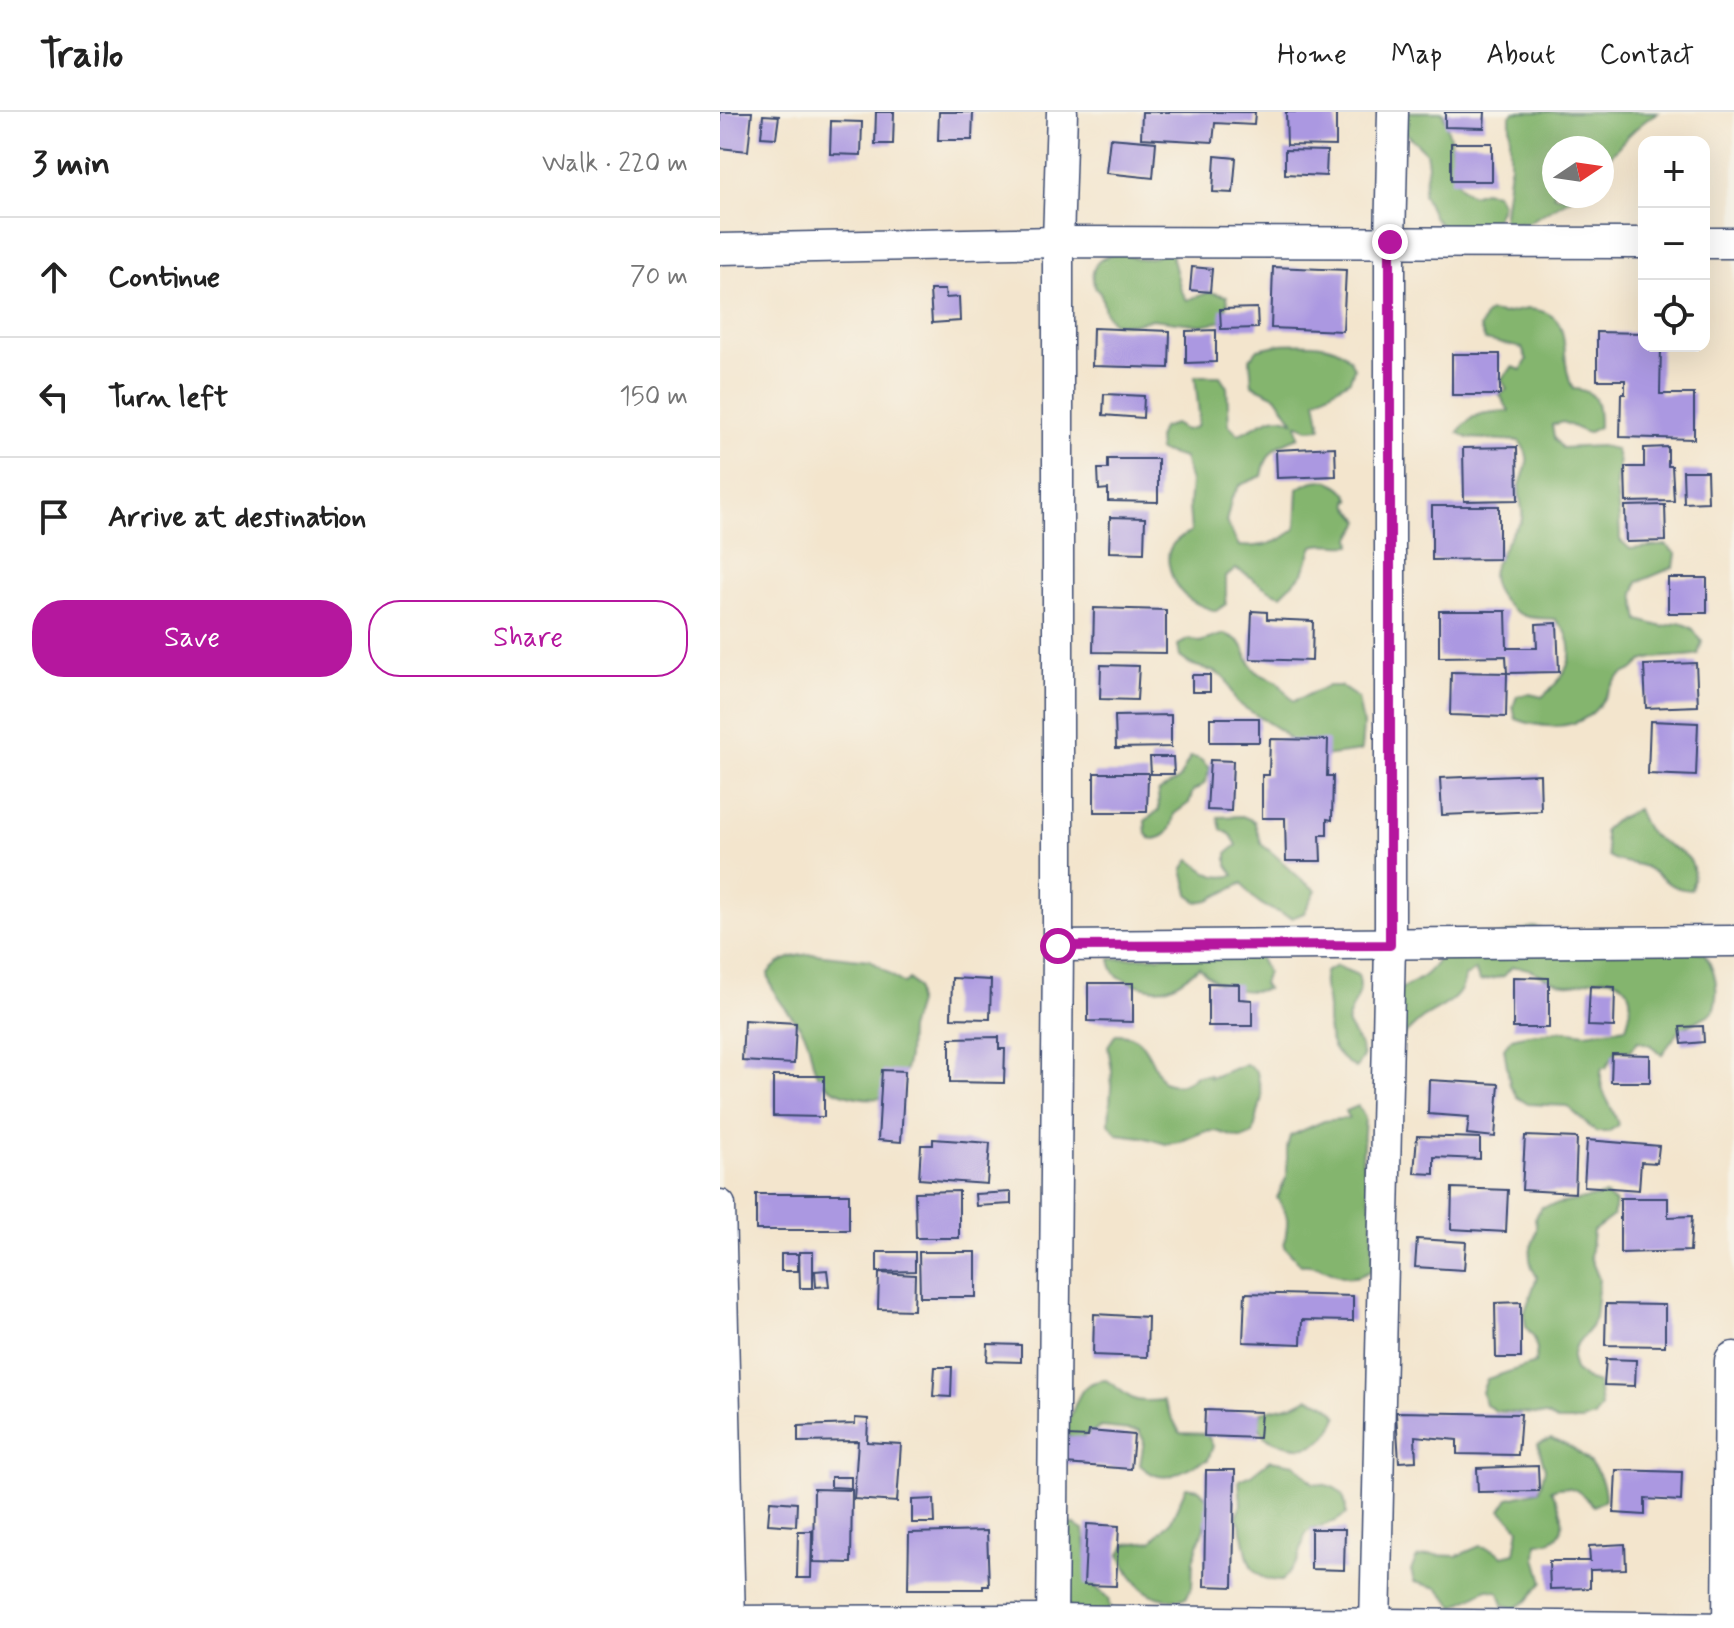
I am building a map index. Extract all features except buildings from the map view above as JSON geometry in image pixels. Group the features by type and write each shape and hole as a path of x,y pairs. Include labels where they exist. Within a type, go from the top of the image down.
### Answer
{"street":[{"path":"1052,1624 1058,946 1058,242 1062,112"},
{"path":"1375,1625 1390,945 1390,242 1393,112"},
{"path":"720,249 1058,242 1638,243"},
{"path":"1710,243 1734,243"},
{"path":"1058,946 1734,941"},
{"path":"720,1205 730,1625 1733,1628 1734,1361"}],"green space":[{"path":"1401,112 1443,112 1456,180 1472,195 1483,191 1496,193 1502,204 1492,228 1480,232 1444,228 1434,218 1423,194 1428,165 1426,152 1407,134"},
{"path":"1515,112 1658,112 1627,137 1614,152 1614,136 1542,136 1542,208 1553,208 1527,223 1503,221 1510,168 1510,115"},
{"path":"1171,252 1181,290 1187,300 1210,292 1227,296 1228,303 1221,321 1202,325 1152,319 1132,324 1113,323 1094,284 1095,265 1109,255 1122,254 1144,259"},
{"path":"1527,309 1554,317 1563,337 1568,376 1573,389 1588,392 1597,405 1599,427 1587,433 1563,422 1552,425 1554,438 1562,448 1601,446 1615,449 1620,540 1630,549 1666,545 1676,554 1674,567 1638,582 1634,594 1639,620 1663,627 1680,622 1693,629 1702,642 1698,654 1642,661 1618,678 1589,715 1580,721 1559,726 1537,725 1516,719 1513,707 1517,696 1530,694 1542,697 1561,677 1569,662 1570,644 1566,633 1555,619 1528,617 1512,609 1496,591 1492,576 1499,557 1522,518 1519,491 1527,463 1526,453 1519,441 1468,438 1458,432 1480,414 1509,411 1500,395 1507,389 1501,379 1513,367 1521,370 1527,360 1522,348 1485,340 1480,328 1490,312 1503,314"},
{"path":"1281,344 1324,345 1342,352 1354,368 1350,380 1316,400 1321,428 1308,429 1297,424 1299,437 1273,450 1262,476 1240,485 1232,497 1226,522 1239,546 1277,541 1296,528 1298,489 1320,480 1341,487 1351,500 1348,500 1349,507 1361,521 1351,538 1352,545 1313,546 1303,573 1281,595 1236,569 1226,577 1226,604 1216,611 1185,596 1171,575 1168,561 1170,549 1177,540 1191,532 1191,482 1184,458 1159,451 1158,439 1162,428 1174,424 1185,430 1197,427 1199,415 1195,376 1220,376 1227,387 1229,425 1238,434 1272,418 1286,418 1294,422 1276,396 1252,385 1250,359 1258,349"},
{"path":"1224,634 1238,641 1255,670 1277,682 1294,701 1328,686 1340,686 1358,698 1363,725 1361,751 1323,756 1299,749 1281,731 1236,702 1226,679 1180,657 1178,645 1189,639 1200,642"},
{"path":"1190,757 1202,760 1210,770 1204,784 1193,791 1189,803 1174,814 1168,832 1151,839 1146,834 1145,821 1159,810 1158,792 1179,779"},
{"path":"1637,809 1650,833 1690,860 1693,868 1691,890 1670,884 1645,867 1608,856 1604,830"},
{"path":"1242,816 1254,821 1262,845 1316,890 1304,913 1292,918 1270,909 1251,896 1243,883 1209,900 1197,902 1189,894 1183,870 1190,859 1215,876 1234,875 1227,865 1227,853 1237,845 1231,835 1221,829 1218,817"},
{"path":"1533,927 1704,953 1711,967 1716,981 1713,1012 1679,1031 1662,1054 1638,1041 1630,1051 1617,1049 1606,1068 1602,1068 1601,1084 1618,1125 1608,1132 1596,1132 1567,1106 1528,1104 1517,1097 1510,1085 1504,1048 1512,1038 1524,1035 1561,1030 1586,1033 1626,1027 1630,998 1628,991 1616,980 1607,978 1565,984 1527,969 1512,967 1504,976 1480,981 1475,970 1465,977 1455,997 1423,1018 1403,1036 1398,990 1426,974 1446,949"},
{"path":"1256,951 1267,972 1263,984 1267,989 1258,991 1230,988 1199,967 1169,987 1154,989 1118,976 1110,959"},
{"path":"814,954 870,960 904,984 909,979 917,988 905,1071 882,1098 844,1094 821,1080 814,1067 806,1035 773,989 768,973 773,968 789,958"},
{"path":"1336,966 1358,975 1360,982 1359,994 1347,1023 1363,1057 1356,1068 1340,1057 1329,1036 1324,978 1325,972"},
{"path":"1116,1034 1126,1035 1141,1043 1163,1082 1168,1084 1181,1084 1196,1075 1210,1075 1210,1078 1246,1064 1257,1072 1262,1097 1253,1134 1241,1139 1216,1131 1203,1132 1166,1144 1117,1134 1109,1123 1112,1071 1108,1046"},
{"path":"1358,1106 1365,1118 1362,1160 1372,1211 1373,1269 1362,1275 1344,1277 1320,1267 1301,1265 1284,1247 1287,1216 1277,1198 1287,1176 1290,1136 1324,1121 1349,1118 1346,1111"},
{"path":"1605,1195 1616,1203 1613,1216 1593,1231 1590,1257 1599,1279 1595,1317 1575,1346 1572,1358 1575,1370 1585,1379 1598,1383 1601,1407 1594,1417 1582,1421 1557,1421 1546,1415 1496,1411 1485,1404 1482,1392 1487,1379 1535,1363 1537,1350 1534,1337 1526,1327 1524,1314 1537,1277 1530,1259 1535,1218 1542,1207"},
{"path":"1106,1380 1136,1400 1163,1400 1180,1433 1207,1434 1213,1446 1208,1460 1174,1475 1158,1476 1140,1465 1144,1441 1139,1431 1101,1427 1080,1438 1067,1436 1068,1421 1082,1390 1091,1383"},
{"path":"1308,1398 1325,1404 1338,1417 1324,1438 1307,1447 1297,1447 1264,1436 1258,1424 1261,1412"},
{"path":"1551,1439 1571,1448 1588,1461 1600,1478 1605,1499 1594,1506 1570,1488 1551,1490 1562,1516 1561,1531 1548,1541 1537,1543 1536,1558 1543,1582 1527,1601 1515,1608 1503,1605 1499,1592 1487,1589 1455,1607 1438,1588 1414,1582 1411,1570 1417,1558 1457,1556 1480,1546 1503,1556 1515,1553 1519,1528 1501,1510 1509,1498 1539,1491 1545,1469 1538,1444"},
{"path":"1270,1460 1295,1464 1313,1483 1338,1490 1346,1506 1346,1514 1336,1521 1311,1529 1305,1535 1298,1561 1282,1581 1268,1579 1252,1568 1237,1517 1241,1504 1239,1480"},
{"path":"1186,1487 1199,1489 1208,1499 1209,1511 1193,1561 1192,1587 1186,1598 1163,1598 1137,1583 1120,1554 1127,1544 1152,1541 1171,1521"},
{"path":"1073,1524 1084,1530 1089,1581 1108,1598 1110,1610 1077,1614 1058,1596 1062,1528"}],"route":[{"path":"1058,946 1390,945 1390,242"}]}
